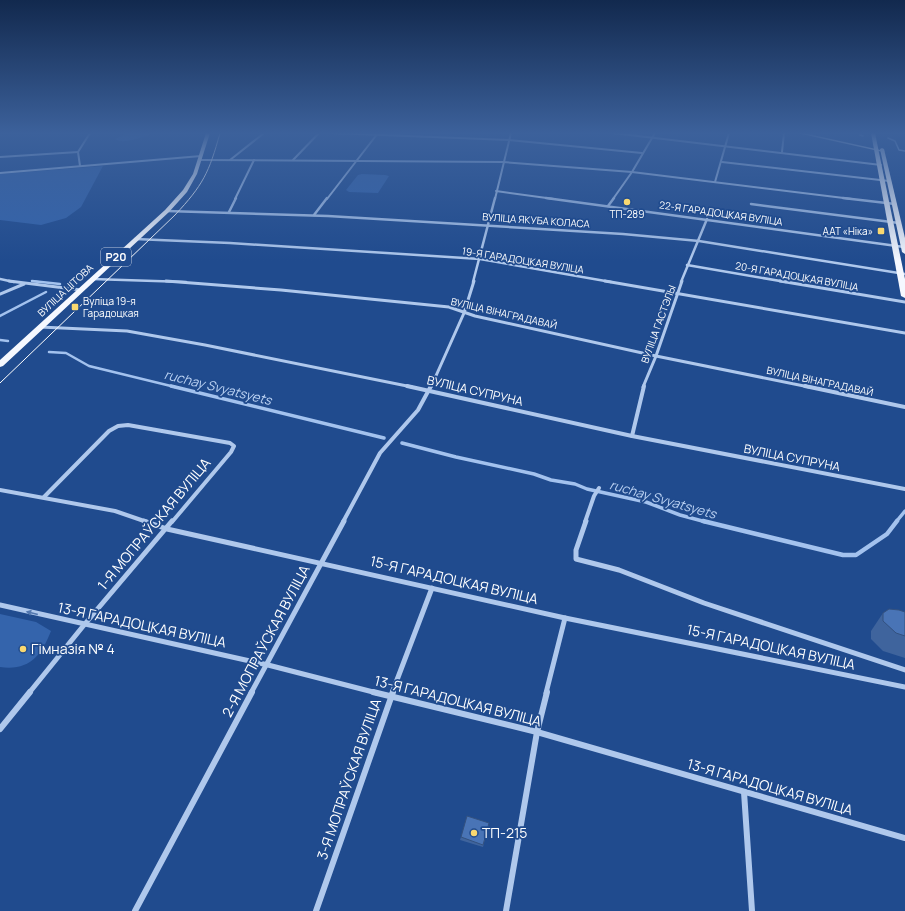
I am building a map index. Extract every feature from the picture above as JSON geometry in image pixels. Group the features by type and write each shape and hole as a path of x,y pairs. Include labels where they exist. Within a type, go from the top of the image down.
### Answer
{"main road":[{"name":"ВУЛІЦА ЦІТОВА","path":"0,364 167,211 192,180 194,176"},
{"path":"881,176 895,246 903,274 905,296"},
{"path":"888,176 904,250"}],"street":[{"path":"229,212 247,176"},
{"path":"314,215 345,176"},
{"name":"2-Я МОПРАЎСКАЯ ВУЛІЦА","path":"135,911 268,665 380,453 418,410 429,391 464,313 480,260 500,176"},
{"path":"608,206 630,176"},
{"path":"661,176 895,204"},
{"path":"715,182 717,176"},
{"path":"836,176 890,182"},
{"name":"22-Я ГАРАДОЦКАЯ ВУЛІЦА","path":"496,191 895,246 904,250"},
{"path":"751,204 899,224"},
{"name":"ВУЛІЦА ЯКУБА КОЛАСА","path":"167,211 314,215 623,234 699,241 903,274"},
{"name":"ВУЛІЦА ГАСТЭЛЫ","path":"632,436 645,380 656,356 687,265 699,241 707,219"},
{"name":"19-Я ГАРАДОЦКАЯ ВУЛІЦА","path":"135,239 310,248 480,260 905,333"},
{"name":"20-Я ГАРАДОЦКАЯ ВУЛІЦА","path":"687,265 905,302"},
{"path":"0,279 25,284 81,290"},
{"name":"ВУЛІЦА ВІНАГРАДАВАЙ","path":"92,279 178,282 289,290 449,307 464,313 656,356 905,407"},
{"path":"0,294 25,284"},
{"name":"ВУЛІЦА СУПРУНА","path":"40,327 127,331 205,344 429,391 632,436 905,489"},
{"name":"1-Я МОПРАЎСКАЯ ВУЛІЦА","path":"0,729 84,625 167,529 231,452 234,446 230,443 128,425 118,426 109,431 44,497"},
{"name":"15-Я ГАРАДОЦКАЯ ВУЛІЦА","path":"600,488 594,496 576,550 576,559 619,570 704,603 905,670"},
{"name":"15-Я ГАРАДОЦКАЯ ВУЛІЦА","path":"0,490 115,510 167,529 566,618 905,687"},
{"name":"3-Я МОПРАЎСКАЯ ВУЛІЦА","path":"316,911 391,697 432,588"},
{"name":"13-Я ГАРАДОЦКАЯ ВУЛІЦА","path":"0,604 84,625 268,665 391,697 537,732 905,838"},
{"path":"506,911 537,732 566,618"},
{"path":"744,792 752,911"}],"shaded area":[{"path":"0,176 98,176 81,207 66,218 41,225 0,220"},
{"path":"358,176 389,176 378,193 349,192 346,190"},
{"name":"Гімназія № 4","path":"0,614 36,622 51,631 43,648 33,660 19,667 0,667"}],"building":[{"path":"889,609 905,612 905,636 896,633 883,621 883,613"},
{"name":"ТП-215","path":"467,816 489,823 483,845 461,837"}],"waterway":[{"path":"39,282 32,281 60,284"},
{"name":"ruchay Svyatsyets","path":"0,316 46,292"},
{"name":"ruchay Svyatsyets","path":"0,340 8,341"},
{"name":"ruchay Svyatsyets","path":"49,352 66,353 89,366 175,387"},
{"name":"ruchay Svyatsyets","path":"171,386 384,438"},
{"name":"ruchay Svyatsyets","path":"402,443 456,457 534,474 551,480 575,484 587,489 646,502 680,515 706,522"},
{"name":"ruchay Svyatsyets","path":"896,522 905,511"},
{"name":"ruchay Svyatsyets","path":"703,521 843,555 856,555 887,534 897,521"}],"tram line":[{"path":"0,383 185,205 205,176"}],"place":[{"name":"ТП-289","path":"627,202"},
{"name":"ААТ «Ніка»","path":"881,231"},
{"name":"Вуліца 19-я Гарадоцкая","path":"75,307"},
{"name":"Гімназія № 4","path":"23,649"},
{"name":"ТП-215","path":"474,833"}]}
